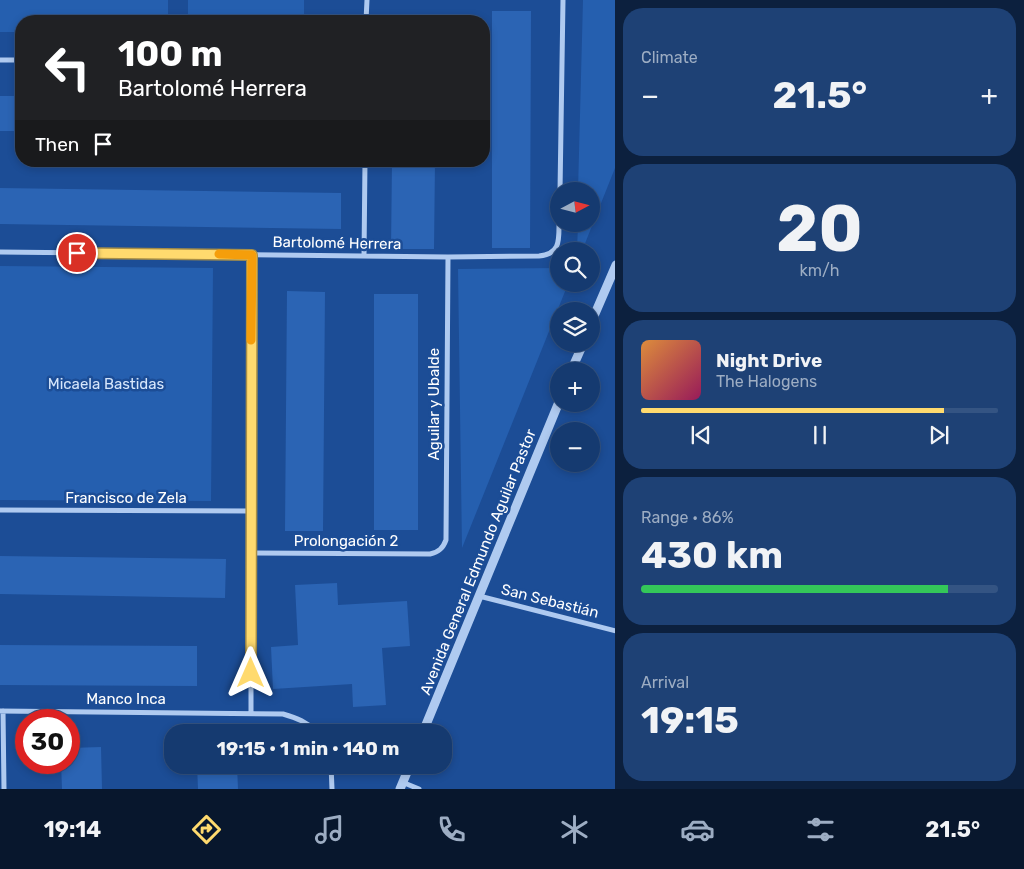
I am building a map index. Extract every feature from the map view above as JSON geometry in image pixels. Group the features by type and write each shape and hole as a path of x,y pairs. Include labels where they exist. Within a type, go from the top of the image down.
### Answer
{"street":[{"path":"366,15 367,0"},
{"path":"560,182 563,0"},
{"path":"0,60 15,60"},
{"path":"364,256 365,167"},
{"name":"Bartolomé Herrera","path":"0,252 448,257 539,256 547,255 553,251 557,246 559,232"},
{"path":"251,713 252,255"},
{"name":"Aguilar y Ubalde","path":"440,550 446,540 448,257"},
{"path":"600,302 615,265"},
{"name":"Avenida General Edmundo Aguilar Pastor","path":"426,724 555,412"},
{"name":"Francisco de Zela","path":"0,510 251,511"},
{"name":"Prolongación 2","path":"251,553 430,554 440,550"},
{"name":"San Sebastián","path":"479,596 615,630"},
{"path":"2,711 4,789"},
{"name":"Manco Inca","path":"2,711 283,714 310,724"},
{"path":"331,774 332,789"},
{"path":"406,774 401,786 419,789"}],"green space":[{"path":"0,0 168,0 168,15 15,15 15,32 0,32"},
{"path":"188,0 304,0 304,15 188,15"},
{"path":"583,0 615,0 615,168 600,206 600,182 578,182"},
{"path":"578,232 590,232 586,242 577,242"},
{"name":"Micaela Bastidas","path":"0,266 213,268 211,501 0,500"},
{"path":"550,268 550,292 565,292 561,302 550,302 550,329 462,548 458,269"}],"building":[{"path":"492,11 531,11 530,248 492,248"},
{"path":"0,96 15,96 15,131 0,131"},
{"path":"392,167 435,167 434,249 391,249"},
{"path":"0,188 341,193 341,229 0,224"},
{"path":"287,291 325,292 323,531 285,531"},
{"path":"374,294 418,294 418,530 374,530"},
{"path":"0,556 226,559 225,598 0,594"},
{"path":"337,583 338,605 407,601 410,646 382,648 386,705 353,707 352,684 273,689 271,647 298,645 295,585"},
{"path":"0,645 197,646 197,686 0,685"},
{"path":"101,747 102,789 62,789 61,774 80,774 80,748"},
{"path":"197,774 237,774 238,789 198,789"}],"slow traffic":[{"path":"219,254 252,255 251,340"}],"route":[{"path":"77,253 252,255 251,673"}]}
